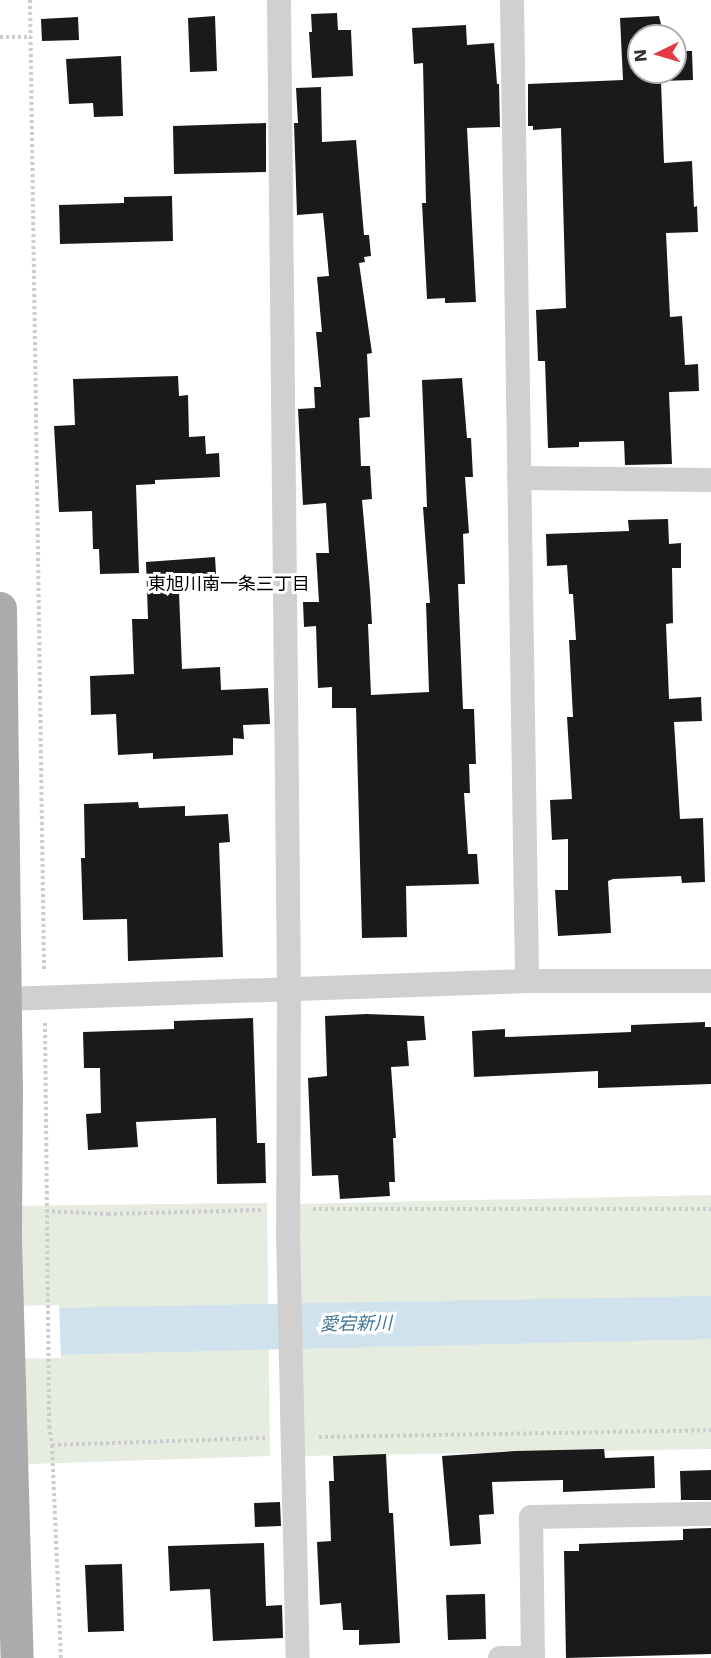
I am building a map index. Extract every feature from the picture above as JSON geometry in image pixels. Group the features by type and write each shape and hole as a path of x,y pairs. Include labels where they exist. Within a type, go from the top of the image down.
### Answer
{"main road":[{"path":"0,608 5,999 3,1086 5,1241 17,1658"}],"street":[{"path":"279,0 289,991 288,1220 298,1658"},
{"path":"512,0 527,981"},
{"path":"519,478 711,480"},
{"path":"5,999 527,981 711,981"},
{"path":"500,1658 533,1658 531,1518 711,1514"}],"path":[{"path":"30,0 49,1426 52,1445 61,1658"},
{"path":"0,37 31,37"},
{"path":"46,1211 288,1220 711,1209"},
{"path":"52,1445 293,1431 711,1430"}],"shaded area":[{"path":"711,1195 711,1449 302,1456 294,1204"},
{"path":"267,1203 270,1456 0,1465 0,1206"}],"water":[{"name":"愛宕新川","path":"711,1296 711,1339 0,1356 0,1309"}],"pier":[{"path":"59,1305 61,1358 0,1359 0,1306"}],"building":[{"path":"337,13 338,30 351,30 353,76 312,78 309,32 312,32 311,14"},
{"path":"215,16 217,71 190,72 188,18"},
{"path":"659,16 661,24 627,24 627,84 661,84 664,163 692,161 694,207 697,206 698,232 666,233 670,317 682,316 685,365 698,364 699,391 669,392 672,464 625,465 624,441 579,442 579,447 548,448 545,361 538,361 536,310 566,308 561,128 533,130 533,126 528,126 528,84 623,80 620,18"},
{"path":"78,17 79,40 42,41 41,19"},
{"path":"466,25 467,45 494,43 497,84 499,84 500,127 467,128 476,302 445,303 445,298 427,299 422,203 426,203 423,63 414,64 412,28"},
{"path":"687,51 692,51 693,80 687,80"},
{"path":"121,56 123,116 94,117 93,103 69,104 66,59"},
{"path":"321,87 322,142 356,140 364,235 369,235 371,256 364,257 365,262 359,263 372,353 367,354 370,417 359,418 361,466 370,466 372,499 362,500 372,624 368,624 371,695 429,692 426,603 430,603 423,507 427,507 422,380 462,378 467,438 471,438 473,477 465,477 469,533 463,534 465,584 458,584 463,709 474,709 476,764 469,764 470,793 464,793 468,854 477,854 479,884 406,886 407,937 362,938 356,708 332,708 332,687 318,688 316,626 304,627 303,602 319,602 316,553 329,553 326,503 303,505 298,409 315,408 314,387 321,387 316,332 322,332 317,277 329,276 323,213 297,215 294,123 298,123 296,88"},
{"path":"266,123 266,172 174,174 173,126"},
{"path":"172,196 173,241 60,244 59,205 124,203 124,197"},
{"path":"178,376 179,396 188,395 189,437 205,436 206,454 219,453 220,477 155,480 155,484 136,485 139,573 100,574 99,549 93,549 92,511 59,512 54,426 75,425 73,379"},
{"path":"668,519 669,544 681,543 681,568 672,568 673,623 666,624 669,699 701,697 702,721 674,722 680,819 703,818 705,882 682,883 681,876 613,879 608,881 611,933 558,936 555,890 568,890 568,839 552,840 550,800 572,799 567,717 573,717 569,640 576,640 573,594 569,594 567,565 547,566 546,534 629,531 628,520"},
{"path":"215,557 217,590 179,592 182,669 220,667 221,690 268,688 270,724 243,725 244,739 233,738 233,755 153,759 153,753 118,755 116,714 91,715 90,676 134,674 132,619 148,619 146,562"},
{"path":"138,802 139,808 185,806 185,816 228,814 230,842 219,843 223,957 128,961 127,919 83,920 81,858 85,858 84,804"},
{"path":"366,1014 424,1016 426,1040 407,1041 409,1066 391,1067 396,1138 393,1138 395,1182 389,1182 390,1196 340,1199 338,1175 312,1176 308,1078 327,1076 325,1016"},
{"path":"253,1018 257,1143 265,1143 266,1183 217,1184 216,1118 136,1122 138,1147 88,1150 86,1114 101,1113 100,1068 84,1068 83,1032 174,1029 174,1021"},
{"path":"705,1022 705,1027 711,1027 711,1084 598,1088 598,1071 474,1077 472,1031 505,1029 505,1037 631,1032 631,1025"},
{"path":"604,1449 605,1458 654,1456 655,1488 563,1492 563,1480 492,1482 494,1514 479,1515 481,1544 450,1546 442,1456 516,1451"},
{"path":"386,1454 389,1513 393,1513 400,1643 359,1645 359,1630 343,1630 341,1603 320,1605 317,1542 331,1541 329,1481 334,1481 333,1456"},
{"path":"711,1470 711,1500 681,1500 680,1471"},
{"path":"280,1502 281,1526 255,1527 254,1503"},
{"path":"711,1528 711,1654 566,1658 564,1551 579,1551 579,1544 683,1540 683,1529"},
{"path":"264,1543 266,1606 282,1605 283,1638 213,1641 210,1589 170,1591 168,1546"},
{"path":"122,1564 124,1631 88,1632 85,1565"},
{"path":"485,1594 486,1639 448,1640 446,1595"}],"district":[{"name":"東旭川南一条三丁目","path":"229,584"}]}
